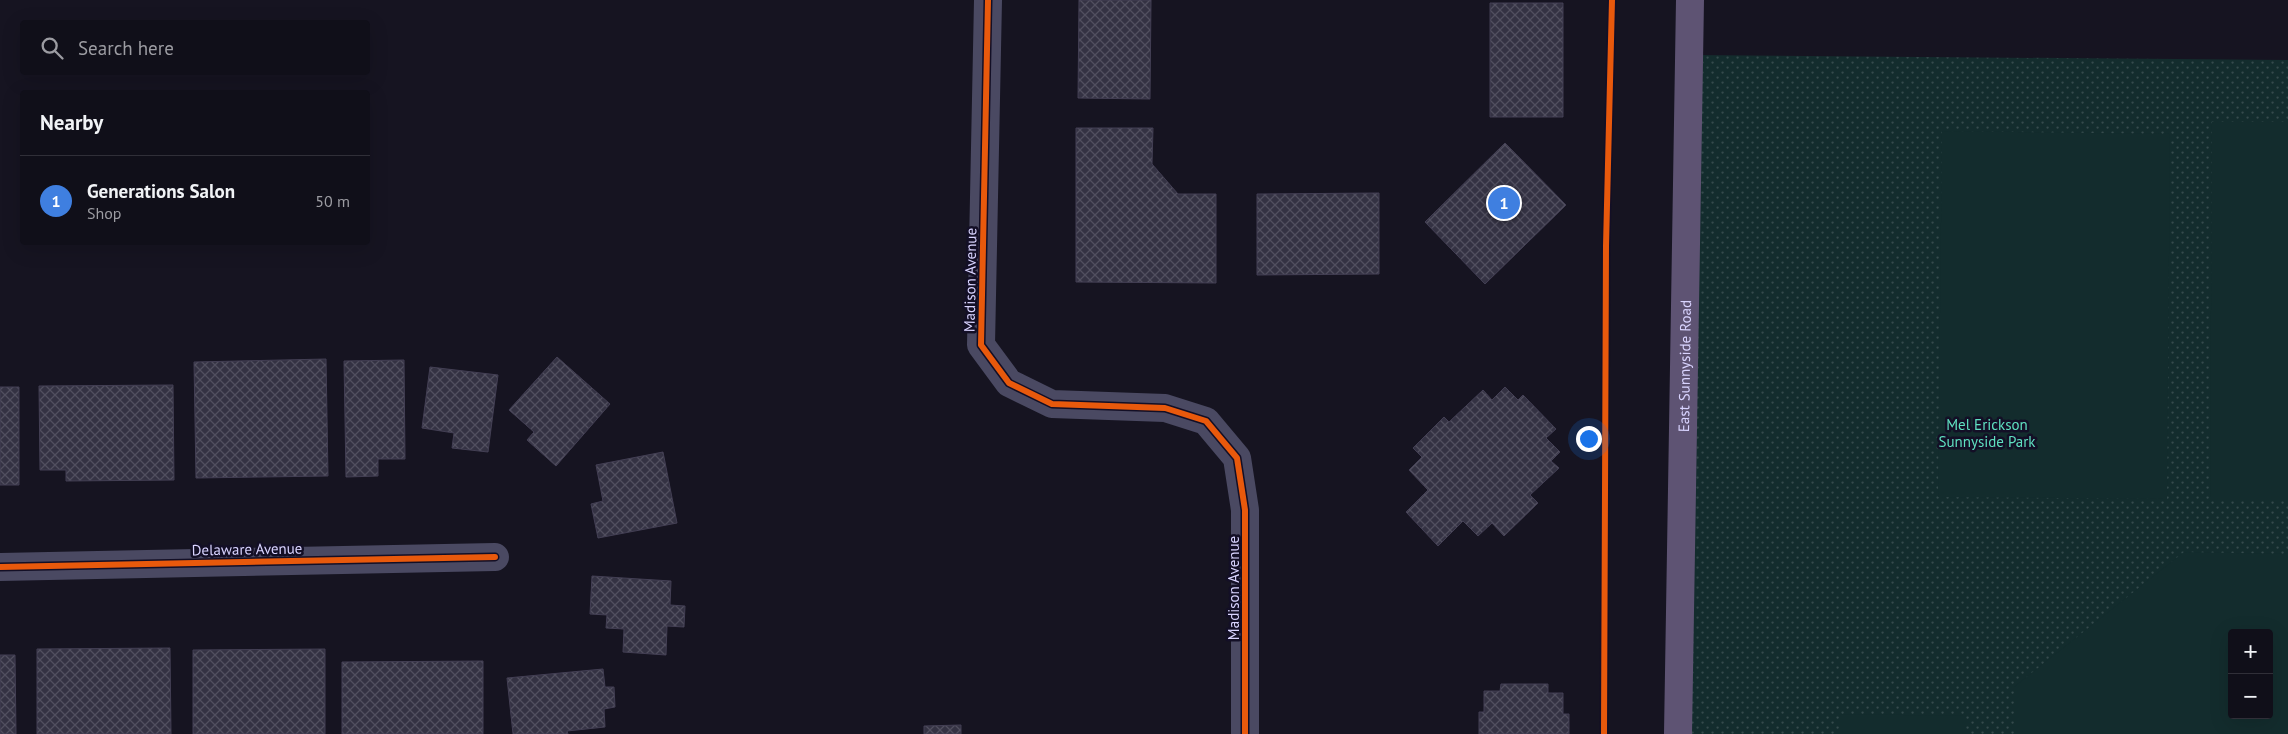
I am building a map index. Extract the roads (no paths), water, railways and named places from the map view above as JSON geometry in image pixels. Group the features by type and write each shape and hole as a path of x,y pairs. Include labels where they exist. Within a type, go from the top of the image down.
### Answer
{"main road":[{"name":"East Sunnyside Road","path":"1678,734 1690,0"}],"street":[{"name":"Madison Avenue","path":"988,0 981,345 1009,383 1052,404 1166,408 1206,421 1237,458 1245,510 1245,734"},
{"name":"Delaware Avenue","path":"0,567 495,556"}],"place":[{"name":"Generations Salon","path":"1504,203"}],"park label":[{"name":"Mel Erickson Sunnyside Park","path":"1987,432"}]}
